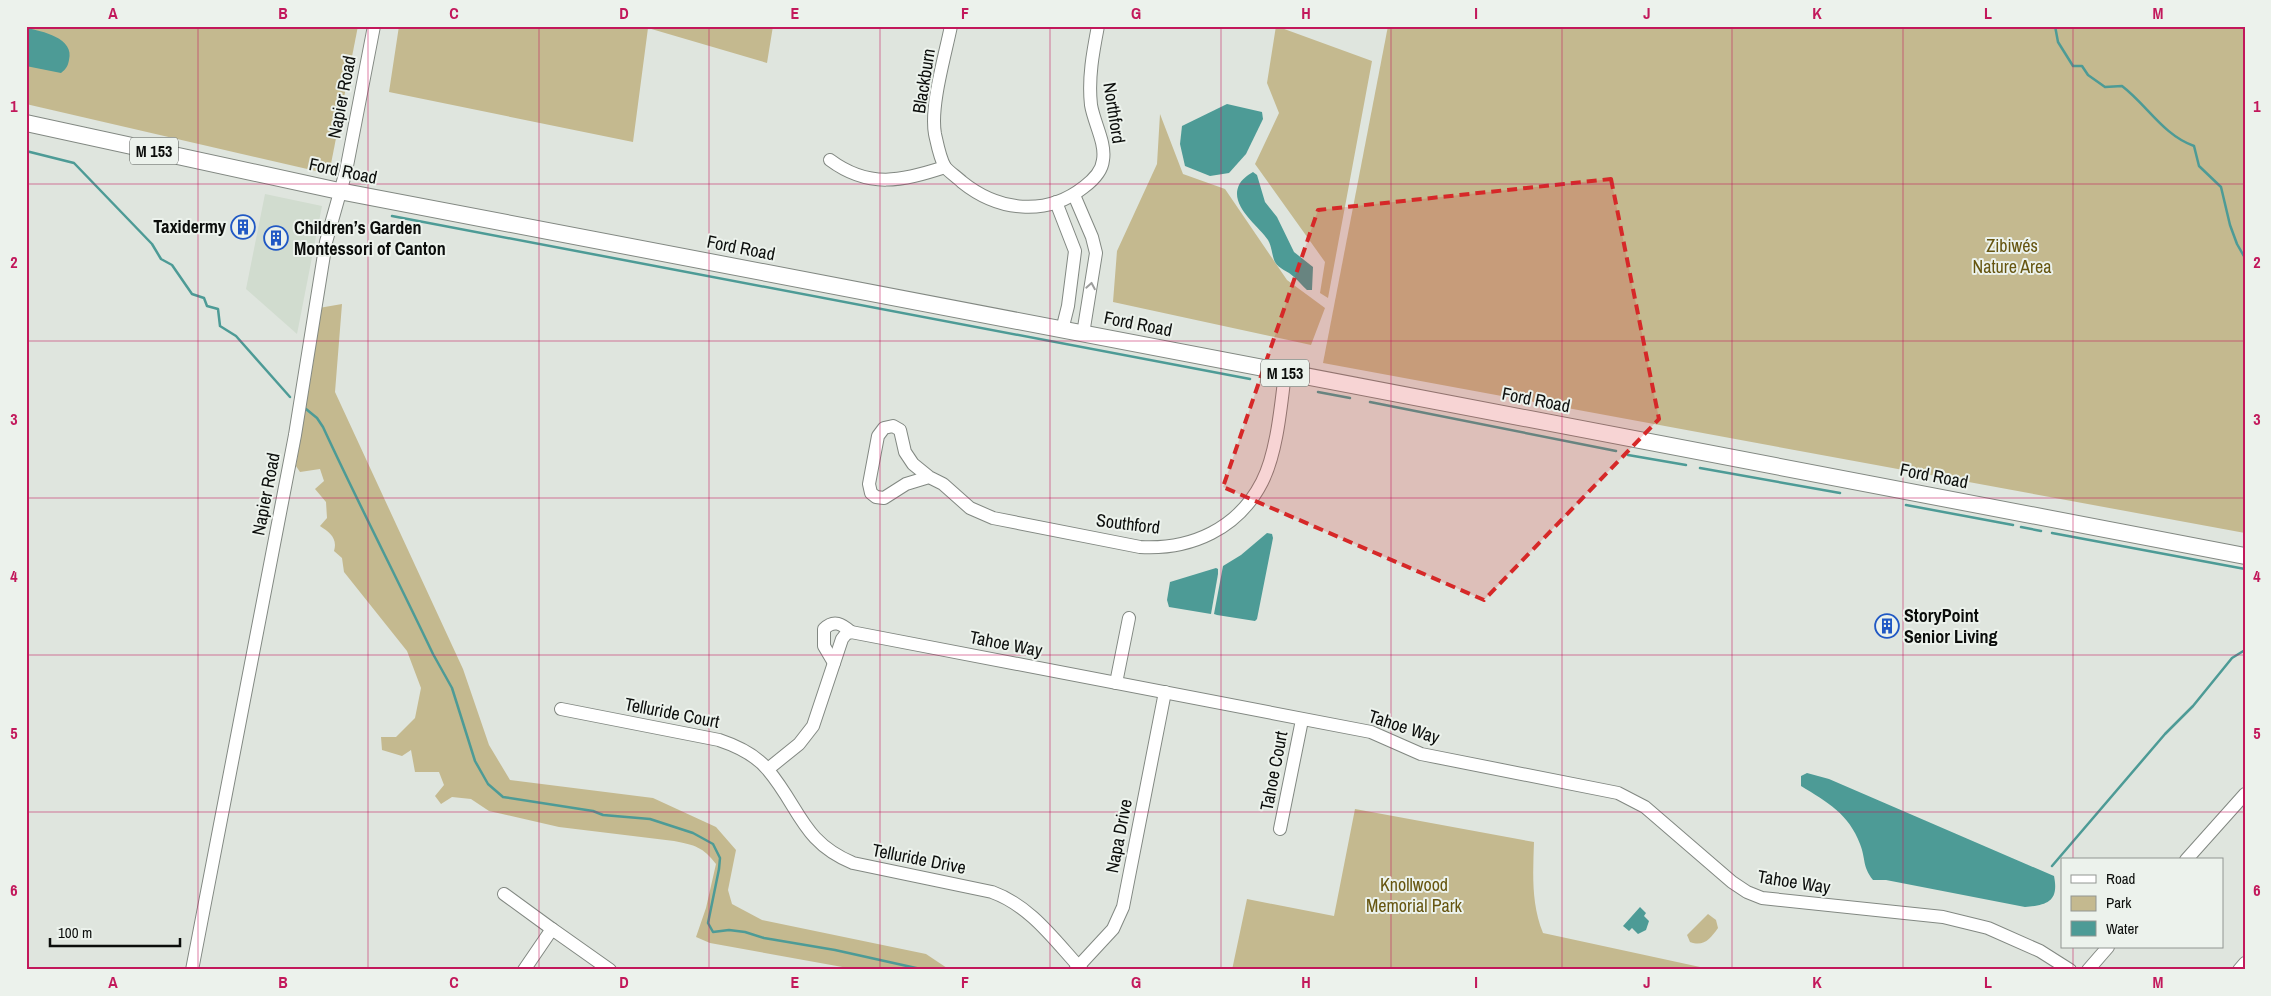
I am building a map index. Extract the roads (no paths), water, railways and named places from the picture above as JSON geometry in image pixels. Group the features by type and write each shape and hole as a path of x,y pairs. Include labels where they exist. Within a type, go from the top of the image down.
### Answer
{"main road":[{"name":"Ford Road","path":"26,124 339,191 2245,556"}],"street":[{"name":"Napier Road","path":"192,970 295,435 326,242 352,140 374,26"},
{"name":"Blackburn","path":"945,167 935,134 934,113 951,26"},
{"name":"Northford","path":"1056,202 1074,195 1093,180 1104,161 1102,144 1095,123 1090,96 1091,68 1098,26"},
{"path":"830,160 847,173 871,180 910,179 945,167 978,194 996,202 1026,207 1056,202 1075,251 1068,306 1062,330"},
{"path":"1074,195 1096,253 1083,334"},
{"name":"Southford","path":"928,477 906,484 884,498 876,497 871,493 869,484 878,436 884,428 893,426 900,430 908,459 928,477 943,484 970,508 992,518 1140,547 1161,547 1191,542 1229,522 1245,507 1262,482 1275,434 1284,373"},
{"path":"1116,683 1129,618"},
{"name":"Tahoe Way","path":"834,663 824,646 824,629 829,624 835,623 843,625 851,632 1372,732 1421,754 1618,793 1645,807 1732,882 1747,892 1762,898 1943,917 1988,928 2040,951 2070,970"},
{"path":"768,769 799,744 812,726 842,639 851,632"},
{"name":"Napa Drive","path":"1079,968 1113,929 1123,907 1164,692"},
{"name":"Telluride Court","path":"561,709 720,740 738,747 768,769"},
{"name":"Tahoe Court","path":"1280,829 1302,720"},
{"name":"Telluride Drive","path":"768,769 809,832 821,846 839,858 853,863 992,892 1009,898 1026,909 1079,968"},
{"path":"2188,858 2245,794"},
{"path":"504,894 610,970"},
{"path":"524,970 552,929"},
{"path":"2088,970 2107,948"},
{"path":"2239,970 2245,963"}],"water":[{"path":"26,28 56,37 67,46 70,52 69,62 61,73 26,66"},
{"path":"1227,104 1262,112 1263,119 1246,154 1229,173 1210,176 1185,166 1180,144 1182,126"},
{"path":"1253,172 1257,175 1265,202 1277,217 1294,252 1313,267 1312,290 1307,290 1292,275 1277,264 1268,240 1241,208 1237,193 1239,185 1243,179"},
{"path":"1267,533 1272,534 1273,538 1257,619 1255,621 1214,614 1223,566 1241,555"},
{"path":"1218,569 1218,574 1211,614 1169,607 1167,600 1170,582"},
{"path":"1807,773 1829,779 2054,876 2055,891 2053,896 2046,903 2025,907 1886,880 1873,880 1866,866 1860,844 1850,825 1828,803 1801,786 1801,776"},
{"path":"1640,907 1646,913 1644,916 1649,921 1646,930 1638,934 1632,928 1629,931 1623,926"}],"waterway":[{"path":"2055,26 2058,42 2073,66 2082,66 2088,75 2105,87 2122,86 2173,135 2194,146 2199,166 2221,187 2230,225 2245,258"},
{"path":"26,151 74,163 152,244 161,259 172,265 192,294 204,298 207,306 218,309 220,326 236,336 290,397"},
{"path":"392,216 1250,379"},
{"path":"1318,392 1350,398"},
{"path":"1370,402 1616,451"},
{"path":"306,409 317,418 323,427 433,654 452,688 475,761 488,784 503,797 593,811 603,815 650,819 693,833 713,844 720,858 708,923 713,932 729,930 745,932 764,938 835,950 925,970"},
{"path":"1628,455 1686,465"},
{"path":"1700,468 1840,493"},
{"path":"1906,505 2013,525"},
{"path":"2021,527 2041,531"},
{"path":"2052,533 2245,569"},
{"path":"2052,866 2165,734 2193,706 2232,658 2245,650"}],"place":[{"name":"Taxidermy","path":"243,227"},
{"name":"Children’s Garden Montessori of Canton","path":"276,238"},
{"name":"StoryPoint Senior Living","path":"1887,626"}],"park label":[{"name":"Zibiwés Nature Area","path":"2012,256"},
{"name":"Knollwood Memorial Park","path":"1414,895"}]}
